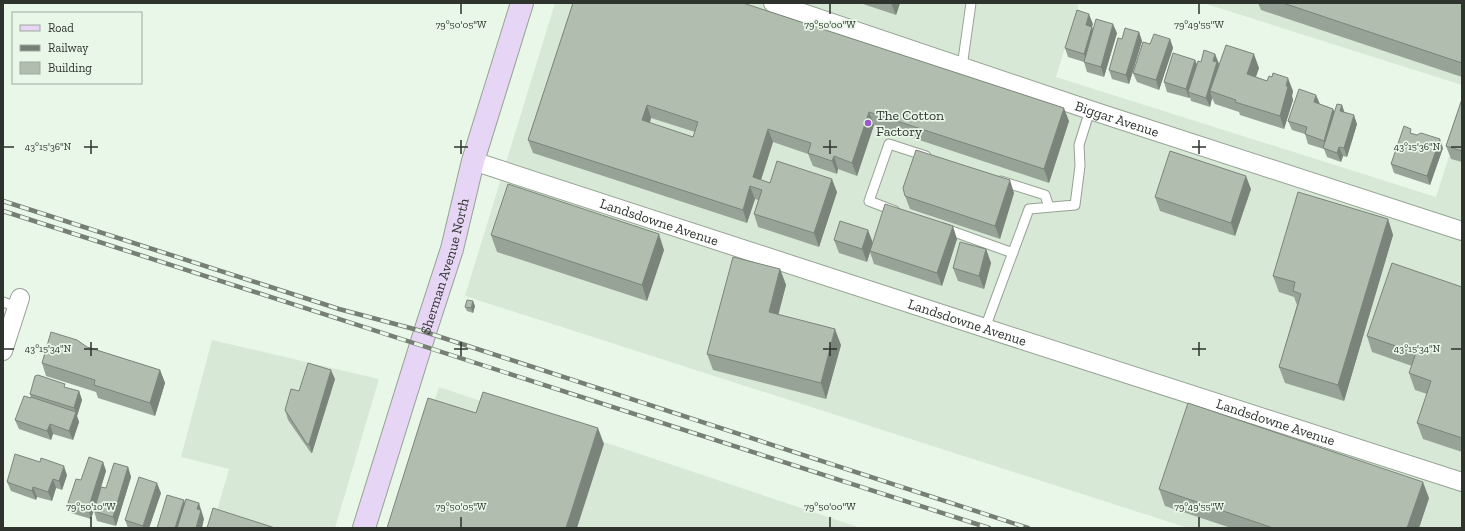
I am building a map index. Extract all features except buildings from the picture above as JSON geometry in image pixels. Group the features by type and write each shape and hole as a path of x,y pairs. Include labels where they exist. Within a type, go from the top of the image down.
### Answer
{"main road":[{"name":"Sherman Avenue North","path":"364,528 452,249 473,161 522,3"}],"street":[{"name":"Biggar Avenue","path":"773,3 1090,110 1462,231"},
{"name":"Landsdowne Avenue","path":"473,161 1462,482"},
{"path":"3,351 13,302"}],"lane":[{"path":"962,67 971,3"},
{"path":"986,328 1029,209 1075,205 1080,166 1079,145 1090,110"},
{"path":"905,214 869,201 890,144 934,159"},
{"path":"993,178 1045,195 1049,207"},
{"path":"934,225 1013,254"}],"shaded area":[{"path":"555,3 1079,3 1056,77 1436,197 1462,116 1462,528 1188,528 465,296"},
{"path":"1203,3 1462,3 1462,85"},
{"path":"212,340 379,379 335,528 212,528 229,469 181,457"},
{"path":"439,387 861,528 392,528"}],"railway":[{"path":"3,201 339,309 425,332 1028,528"},
{"path":"3,211 989,528"}],"place":[{"name":"The Cotton Factory","path":"868,123"}]}
